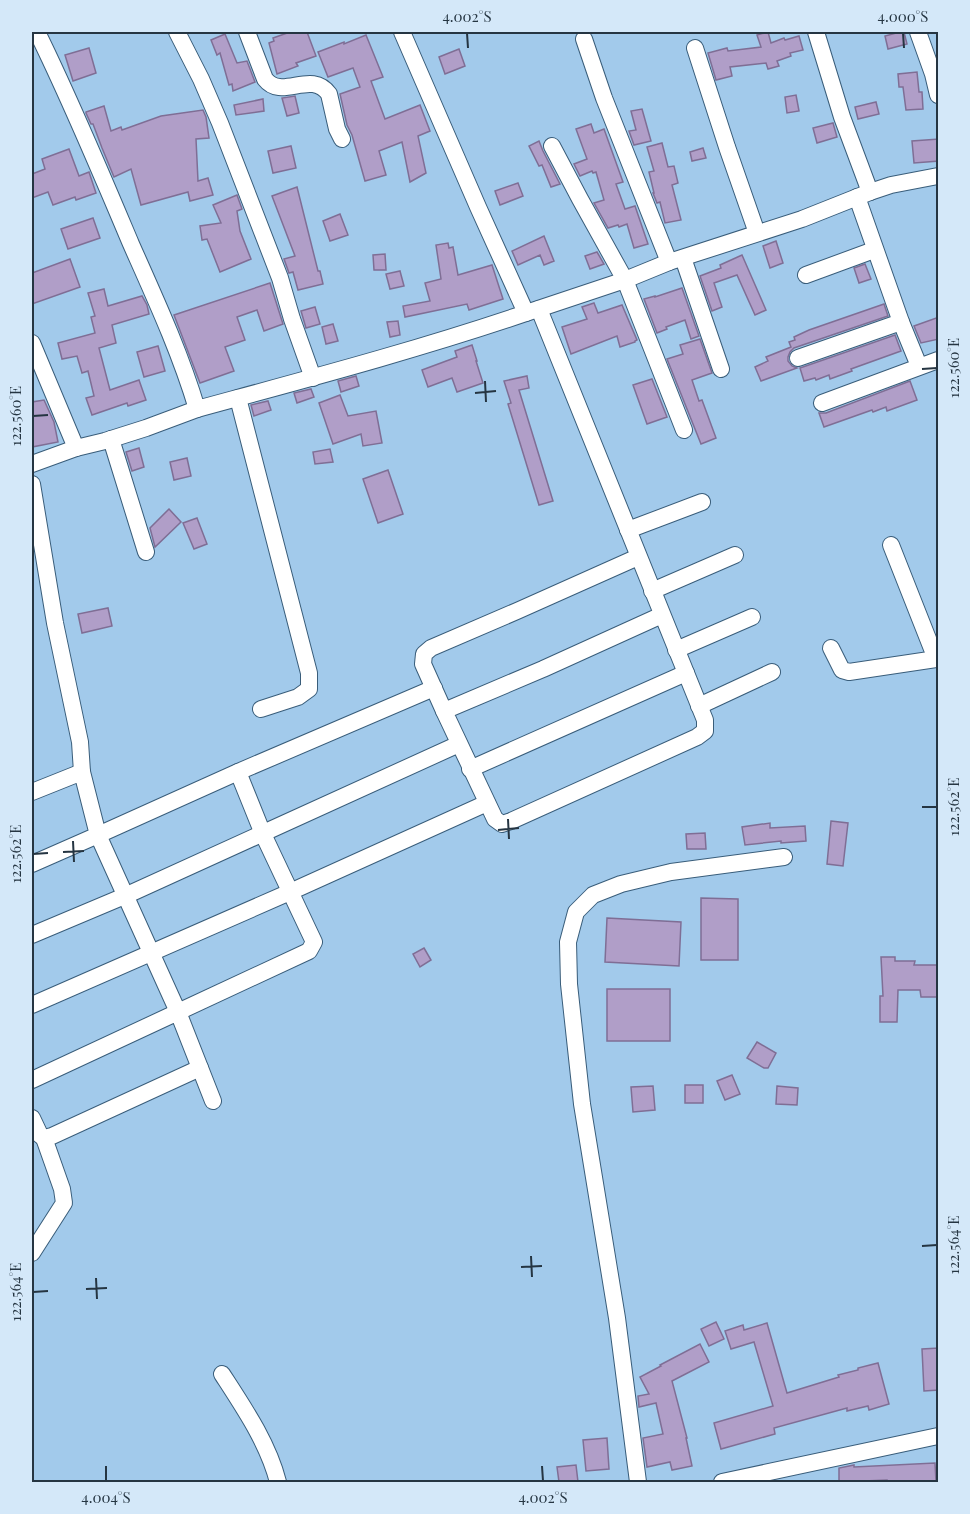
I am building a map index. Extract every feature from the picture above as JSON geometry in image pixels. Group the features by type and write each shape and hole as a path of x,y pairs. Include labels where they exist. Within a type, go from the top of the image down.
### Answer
{"street":[{"path":"37,32 99,168 175,346 197,409"},
{"path":"177,32 220,123 280,278 313,378"},
{"path":"247,32 264,79 269,84 277,88 310,83 326,89 342,139"},
{"path":"402,32 478,207 532,311 628,530 705,720 705,731 698,737 502,824 495,819 470,769 423,664 424,654 431,648 638,557"},
{"path":"816,32 864,195 874,250 919,366"},
{"path":"918,32 939,95"},
{"path":"584,39 604,99 676,260 721,369"},
{"path":"695,48 758,233"},
{"path":"552,146 625,280 684,430"},
{"path":"32,464 197,409 459,336 625,280 676,260 802,219 891,185 939,176"},
{"path":"806,275 874,250"},
{"path":"798,358 901,322"},
{"path":"32,343 76,448"},
{"path":"822,404 939,360"},
{"path":"238,398 309,673 309,689 298,697 261,709"},
{"path":"111,439 146,552"},
{"path":"32,484 55,623 80,742 82,772 98,835 178,1012 213,1101"},
{"path":"628,530 702,502"},
{"path":"831,648 842,670 849,672 937,659 891,545"},
{"path":"652,591 735,555"},
{"path":"444,711 662,615"},
{"path":"676,650 752,617"},
{"path":"699,705 772,672"},
{"path":"470,769 686,673"},
{"path":"32,864 434,688"},
{"path":"32,935 127,895 459,744"},
{"path":"32,792 82,772"},
{"path":"32,1080 309,951 314,942 263,834 238,772"},
{"path":"32,1005 487,803"},
{"path":"638,1482 618,1318 582,1104 568,984 568,942 576,912 593,894 621,884 671,872 784,857"},
{"path":"44,1138 200,1068"},
{"path":"32,1118 40,1135 44,1138 62,1189 64,1203 32,1253"},
{"path":"222,1374 250,1418 278,1482"},
{"path":"722,1482 939,1436"}],"building":[{"path":"290,32 307,32 316,56 296,63 298,66 277,74 269,43 274,41 273,38"},
{"path":"768,32 771,43 799,36 803,50 790,53 791,56 777,61 779,66 768,69 766,63 730,67 732,76 716,80 708,53 727,48 728,51 761,47 757,35"},
{"path":"904,32 907,44 888,49 885,36"},
{"path":"225,34 237,63 247,61 255,82 233,91 232,84 229,85 220,53 217,55 211,40"},
{"path":"366,35 383,77 371,81 385,119 420,105 430,131 418,136 426,173 410,182 402,142 379,151 386,175 365,181 347,125 340,94 360,87 353,68 328,77 318,52"},
{"path":"89,48 96,73 73,81 65,55"},
{"path":"459,49 465,66 445,74 439,57"},
{"path":"917,72 923,109 906,110 903,87 899,87 898,74"},
{"path":"796,95 799,111 787,113 785,97"},
{"path":"295,96 299,113 287,116 282,98"},
{"path":"263,99 264,111 236,115 234,105"},
{"path":"876,102 879,114 858,119 855,107"},
{"path":"104,106 111,131 121,127 122,130 161,116 203,110 209,138 196,139 198,181 208,178 213,195 190,201 188,192 141,205 131,169 114,177 93,124 86,113"},
{"path":"642,109 651,141 634,145 629,131 636,130 631,111"},
{"path":"833,123 837,137 817,143 813,128"},
{"path":"591,124 594,133 604,129 623,182 616,184 625,209 635,206 648,244 634,248 627,224 608,228 594,203 604,200 596,172 592,171 580,176 574,164 587,159 576,129"},
{"path":"939,139 939,161 914,163 912,141"},
{"path":"539,141 560,184 551,187 542,165 539,166 529,146"},
{"path":"662,143 668,167 674,166 678,183 672,185 681,220 665,223 660,202 657,203 653,193 649,172 654,171 647,147"},
{"path":"291,146 296,168 273,173 268,151"},
{"path":"703,148 706,158 692,161 690,152"},
{"path":"69,149 79,176 89,172 96,193 53,205 48,192 32,198 32,174 45,169 42,159"},
{"path":"518,183 523,196 500,205 495,191"},
{"path":"297,187 323,284 298,290 293,272 289,273 284,259 295,256 272,196"},
{"path":"237,195 242,209 237,211 240,231 251,259 220,272 207,239 202,240 200,226 221,223 213,205"},
{"path":"340,214 348,235 330,241 323,221"},
{"path":"93,218 100,238 68,249 61,229"},
{"path":"544,236 554,261 544,265 540,255 518,265 512,251"},
{"path":"776,241 783,263 770,268 763,246"},
{"path":"448,243 449,248 453,247 458,275 492,265 503,299 469,310 467,304 405,317 403,306 430,301 425,283 441,279 436,245"},
{"path":"597,252 604,264 590,269 585,256"},
{"path":"385,254 386,270 374,270 373,255"},
{"path":"742,255 766,310 755,315 737,275 714,283 722,307 712,311 700,276 721,268 720,265"},
{"path":"70,259 80,287 32,304 32,273"},
{"path":"865,264 871,279 859,283 854,268"},
{"path":"400,271 404,286 390,289 386,274"},
{"path":"270,283 283,324 264,331 257,310 237,317 245,340 225,347 234,371 200,383 174,315"},
{"path":"682,288 699,336 691,339 685,320 657,333 644,299"},
{"path":"104,289 108,306 142,296 147,305 149,314 112,325 116,343 99,348 110,390 139,380 146,400 128,406 127,403 92,415 86,398 94,396 88,371 82,373 77,356 62,359 58,343 95,333 91,317 95,316 88,293"},
{"path":"594,303 598,313 622,305 637,340 620,347 617,336 571,354 562,327 587,319 582,307"},
{"path":"884,304 888,316 794,348 790,352 788,361 797,368 761,381 755,367 768,361 766,357 791,347 789,342 795,340 794,337"},
{"path":"315,307 320,324 306,328 301,311"},
{"path":"939,317 939,339 921,343 914,326"},
{"path":"398,321 400,335 390,337 387,322"},
{"path":"333,324 338,341 326,344 322,327"},
{"path":"895,335 901,351 830,379 829,375 816,380 815,378 804,381 800,368"},
{"path":"700,339 712,373 692,380 716,438 701,444 667,359 683,354 680,345"},
{"path":"472,345 483,383 457,392 452,378 428,387 422,370 457,357 455,351"},
{"path":"158,346 165,371 144,377 137,352"},
{"path":"356,376 359,386 341,392 338,381"},
{"path":"527,376 529,388 519,390 553,501 539,505 508,404 511,403 504,381"},
{"path":"652,379 667,417 647,424 633,385"},
{"path":"910,381 917,400 887,411 886,407 873,412 872,410 824,427 819,413 826,413"},
{"path":"311,389 314,397 297,403 294,393"},
{"path":"340,395 348,416 376,411 382,443 363,446 361,434 333,444 319,403"},
{"path":"44,400 54,422 58,442 32,447 32,402"},
{"path":"268,401 271,410 254,416 251,405"},
{"path":"139,448 144,467 132,471 126,452"},
{"path":"330,449 333,462 315,464 313,452"},
{"path":"187,458 191,476 174,480 170,462"},
{"path":"388,470 403,514 378,523 363,479"},
{"path":"169,509 181,522 155,547 150,528"},
{"path":"197,518 207,544 194,549 183,523"},
{"path":"108,608 112,626 82,633 78,614"},
{"path":"831,821 848,823 843,866 827,864"},
{"path":"770,823 770,828 805,826 806,841 745,845 742,827"},
{"path":"705,833 706,849 687,849 686,834"},
{"path":"701,898 738,899 738,960 701,960"},
{"path":"607,918 681,922 679,966 605,962"},
{"path":"424,948 431,960 420,967 413,954"},
{"path":"881,957 895,957 895,961 915,961 914,965 938,965 939,997 921,997 920,990 898,990 897,1022 880,1022 880,996 883,996"},
{"path":"607,989 670,989 670,1041 607,1041"},
{"path":"757,1042 776,1053 768,1068 747,1058"},
{"path":"732,1075 740,1094 725,1100 717,1081"},
{"path":"685,1085 703,1085 703,1103 685,1103"},
{"path":"653,1086 655,1110 633,1112 631,1087"},
{"path":"777,1086 798,1088 797,1105 776,1104"},
{"path":"716,1322 724,1339 709,1346 701,1329"},
{"path":"767,1323 787,1393 878,1363 889,1404 869,1410 868,1406 847,1411 847,1408 774,1428 775,1434 721,1449 714,1423 773,1406 754,1342 731,1349 725,1331 743,1325 744,1330"},
{"path":"700,1344 709,1362 672,1381 692,1466 672,1470 670,1462 647,1467 643,1438 663,1434 656,1403 639,1407 638,1396 649,1394 640,1377"},
{"path":"939,1348 939,1390 924,1391 922,1349"},
{"path":"607,1438 609,1469 586,1471 583,1440"},
{"path":"935,1463 936,1482 887,1482 887,1480 839,1482 839,1468 854,1465 854,1467"},
{"path":"576,1465 578,1482 559,1482 557,1467"}]}
